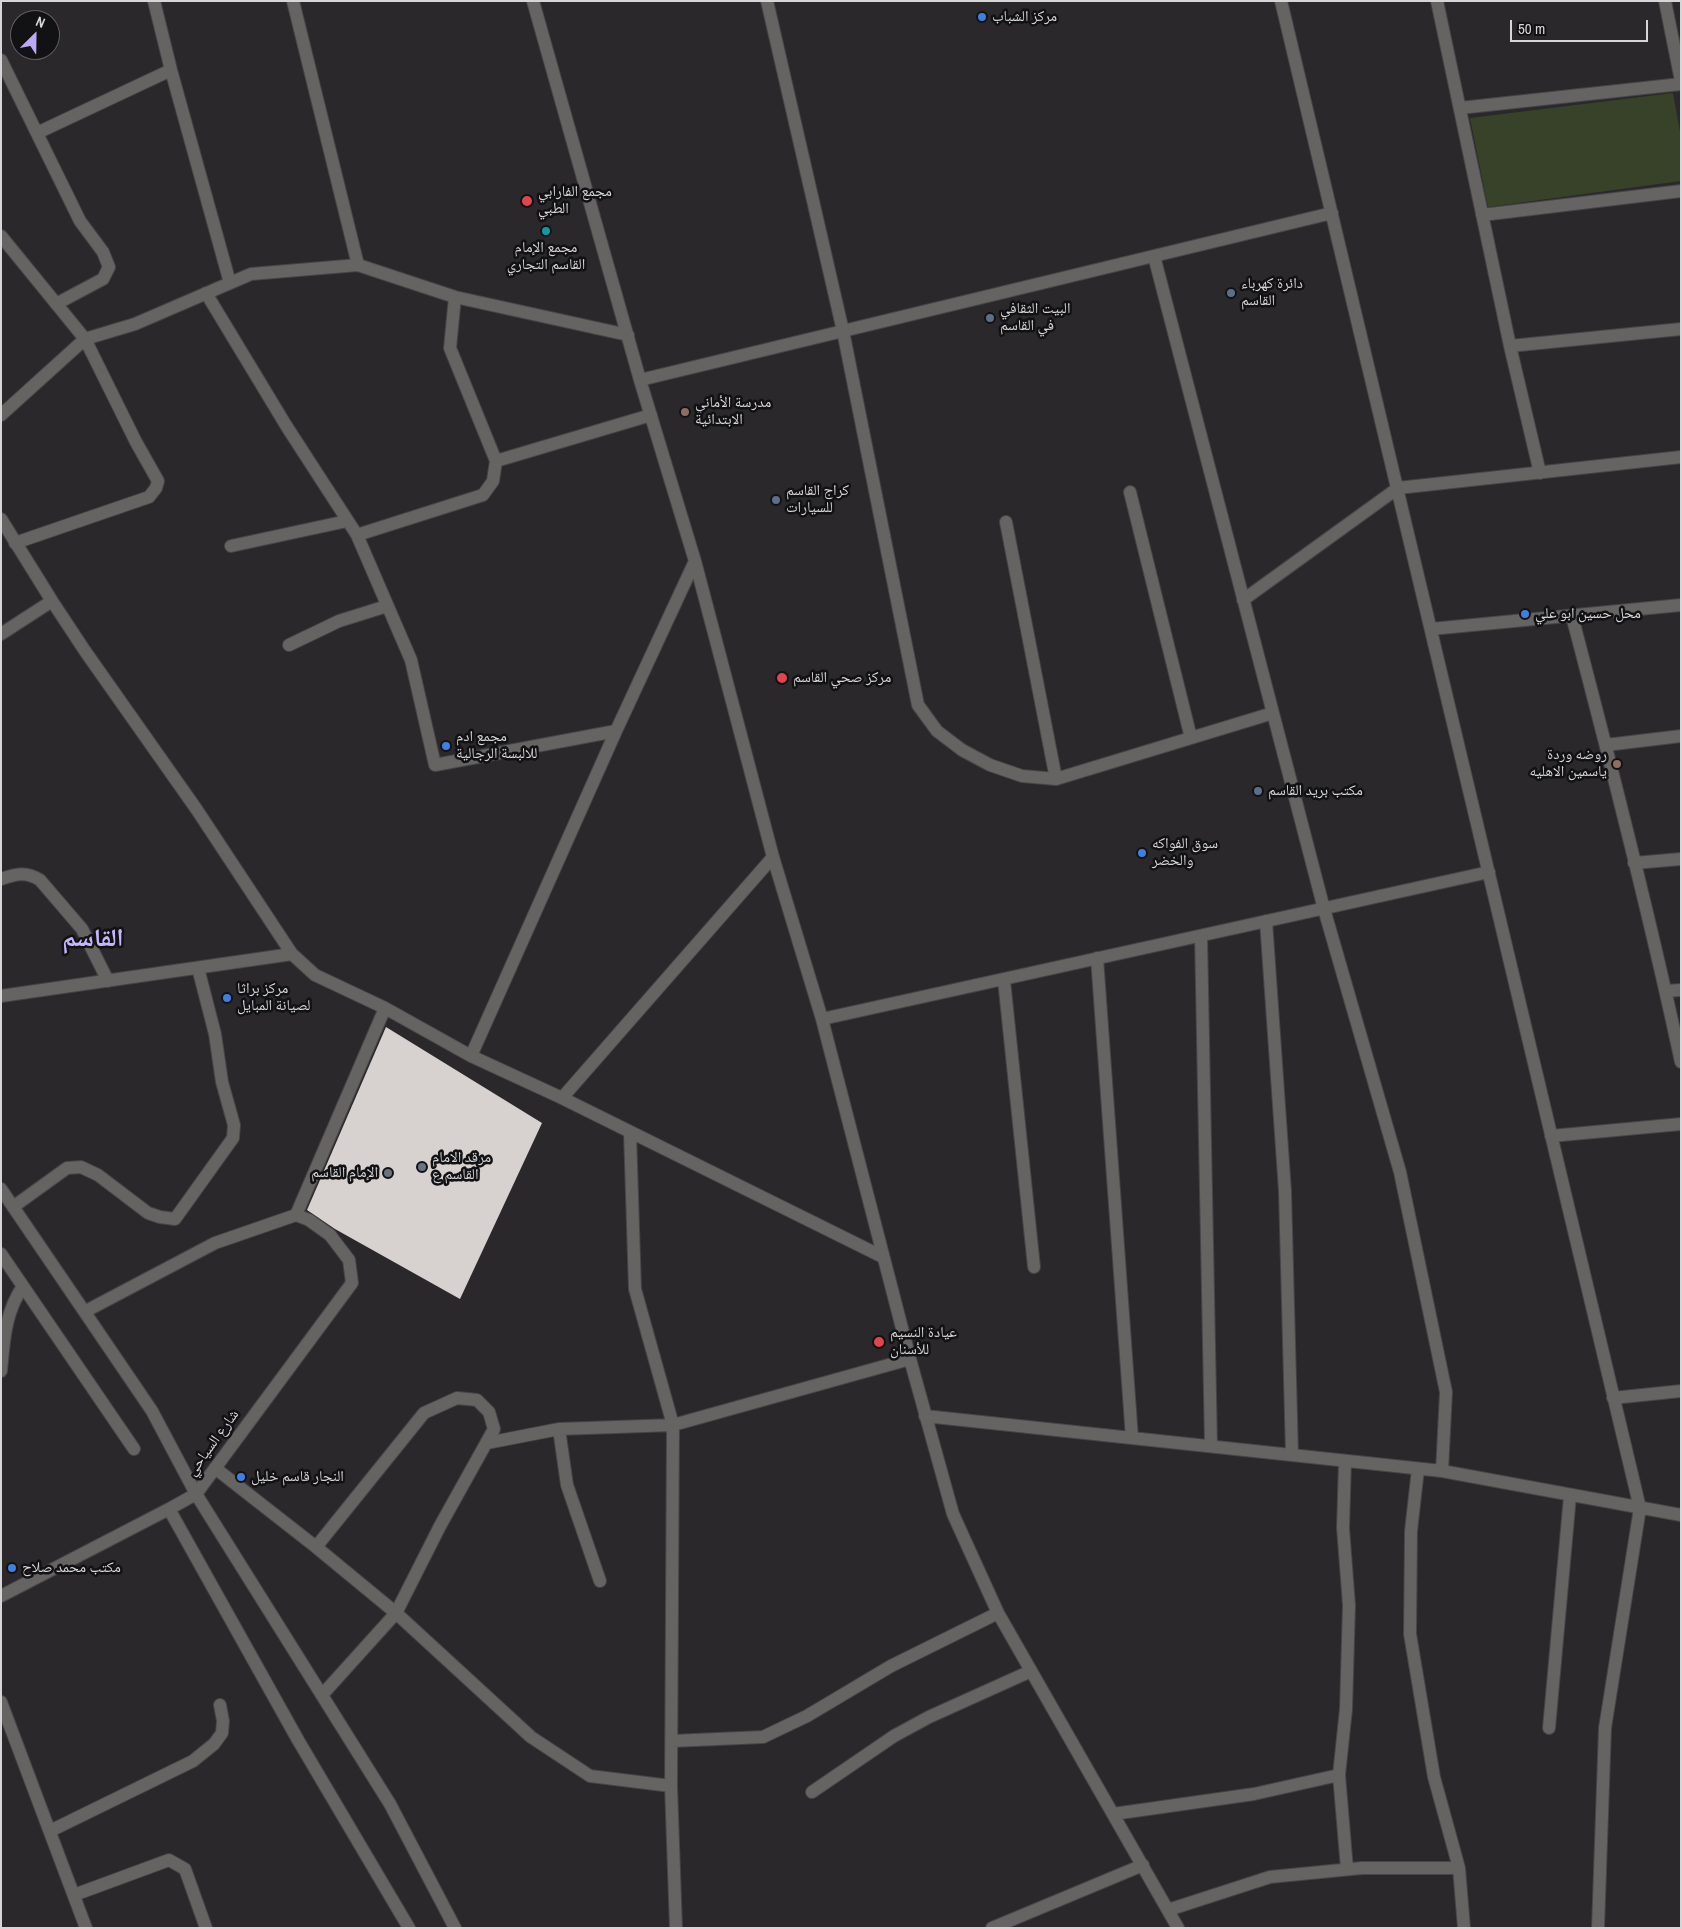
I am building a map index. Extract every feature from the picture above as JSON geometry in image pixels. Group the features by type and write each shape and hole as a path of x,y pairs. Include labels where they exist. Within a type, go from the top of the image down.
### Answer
{"street":[{"path":"154,1 171,70 230,283"},
{"path":"293,1 358,265"},
{"path":"533,1 640,380 695,561 773,857 822,1019 925,1416 953,1514 998,1613 1178,1928"},
{"path":"767,1 843,331 918,705 937,731 962,750 990,765 1022,776 1056,779 1273,713"},
{"path":"1281,1 1640,1508 1605,1728 1598,1928"},
{"path":"1437,1 1510,346 1540,473"},
{"path":"1460,108 1681,82 1665,1"},
{"path":"1,60 80,221 103,252 109,267 103,279 56,304"},
{"path":"37,132 171,70"},
{"path":"1482,214 1681,191"},
{"path":"640,380 1332,213"},
{"path":"1,236 85,339 136,442 158,481 156,488 149,497 15,543"},
{"path":"1154,256 1324,909 1400,1172 1446,1392 1442,1471"},
{"path":"1,415 85,339 135,324 250,274 358,265 455,297 628,335"},
{"path":"206,293 346,521 357,535 411,660 435,765 616,731"},
{"path":"357,535 483,495 493,481 496,461 450,348 455,297"},
{"path":"1510,346 1681,329"},
{"path":"496,461 651,415"},
{"path":"1243,600 1398,488 1681,457"},
{"path":"1130,492 1191,738"},
{"path":"1,519 52,601 197,810 292,954 315,975 385,1008 471,1056 562,1098 883,1257"},
{"path":"231,546 346,521"},
{"path":"1006,522 1056,779"},
{"path":"471,1056 616,731 695,561"},
{"path":"1,634 52,601"},
{"path":"1431,629 1681,605"},
{"path":"289,645 338,621 387,606"},
{"path":"1572,616 1606,745 1666,991 1681,1062"},
{"path":"1606,745 1681,736"},
{"path":"562,1098 773,857"},
{"path":"1634,863 1681,859"},
{"path":"822,1019 1489,872"},
{"path":"1,879 20,873 31,874 40,880 82,929 108,981"},
{"path":"1266,921 1285,1191 1292,1455"},
{"path":"1201,936 1211,1446"},
{"path":"1,996 292,954"},
{"path":"1097,958 1132,1438"},
{"path":"13,1207 67,1168 80,1167 98,1175 148,1213 175,1219 233,1138 234,1125 222,1082 215,1034 198,968"},
{"path":"1004,980 1034,1267"},
{"path":"1666,991 1681,990"},
{"path":"86,1310 215,1243 296,1216 385,1008"},
{"path":"1551,1136 1681,1124"},
{"path":"630,1133 635,1289 673,1425 671,1786 676,1928"},
{"path":"1,1189 86,1310 152,1411 196,1494 390,1804 455,1928"},
{"name":"شارع السياحي","path":"1,1596 196,1494 352,1283 349,1260 330,1235 309,1220 296,1216"},
{"path":"1,1254 134,1449"},
{"path":"1,1371 4,1328 16,1297 23,1286"},
{"path":"487,1443 559,1429 673,1425 910,1359"},
{"path":"1614,1398 1681,1391"},
{"path":"316,1547 424,1414 457,1398 477,1400 489,1412 494,1429 440,1526 396,1613 322,1695"},
{"path":"925,1416 1442,1471 1681,1515"},
{"path":"559,1429 567,1485 600,1581"},
{"path":"1345,1461 1343,1528 1349,1606 1346,1709 1339,1774 1347,1870"},
{"path":"215,1468 396,1613 531,1737 590,1776 671,1786"},
{"path":"1418,1469 1411,1532 1410,1634 1434,1777 1459,1868 1464,1928"},
{"path":"1550,1728 1570,1496"},
{"path":"170,1509 298,1740 409,1928"},
{"path":"672,1741 763,1737 807,1716 891,1666 998,1613"},
{"path":"812,1792 894,1736 929,1717 1031,1671"},
{"path":"1,1702 86,1928"},
{"path":"50,1831 193,1761 214,1744 222,1733 220,1705"},
{"path":"1114,1814 1254,1794 1339,1774"},
{"path":"74,1895 169,1860 185,1869 206,1928"},
{"path":"992,1928 1143,1866"},
{"path":"1168,1910 1270,1877 1362,1868 1459,1868"}],"green space":[{"path":"1673,93 1681,137 1681,181 1488,207 1470,118"}],"building":[{"name":"مرقد الامام القاسم ع","path":"386,1027 542,1123 460,1299 335,1229 307,1210"}],"place":[{"name":"مركز الشباب","path":"982,17"},
{"name":"مجمع الفارابي الطبي","path":"527,201"},
{"name":"مجمع الإمام القاسم التجاري","path":"546,231"},
{"name":"دائرة كهرباء القاسم","path":"1231,293"},
{"name":"البيت الثقافي في القاسم","path":"990,318"},
{"name":"مدرسة الأماني الابتدائية","path":"685,412"},
{"name":"كراج القاسم للسيارات","path":"776,500"},
{"name":"محل حسين ابو علي","path":"1525,614"},
{"name":"مركز صحي القاسم","path":"782,678"},
{"name":"مجمع ادم للالبسة الرجالية","path":"446,746"},
{"name":"روضه وردة ياسمين الاهليه","path":"1617,764"},
{"name":"مكتب بريد القاسم","path":"1258,791"},
{"name":"سوق الفواكه والخضر","path":"1142,853"},
{"name":"مركز براثا لصيانة المبايل","path":"227,998"},
{"name":"مرقد الامام القاسم ع","path":"422,1167"},
{"name":"الإمام القاسم","path":"388,1173"},
{"name":"عيادة النسيم للأسنان","path":"879,1342"},
{"name":"النجار قاسم خليل","path":"241,1477"},
{"name":"مكتب محمد صلاح","path":"12,1568"}],"district":[{"name":"القاسم","path":"93,939"}]}
